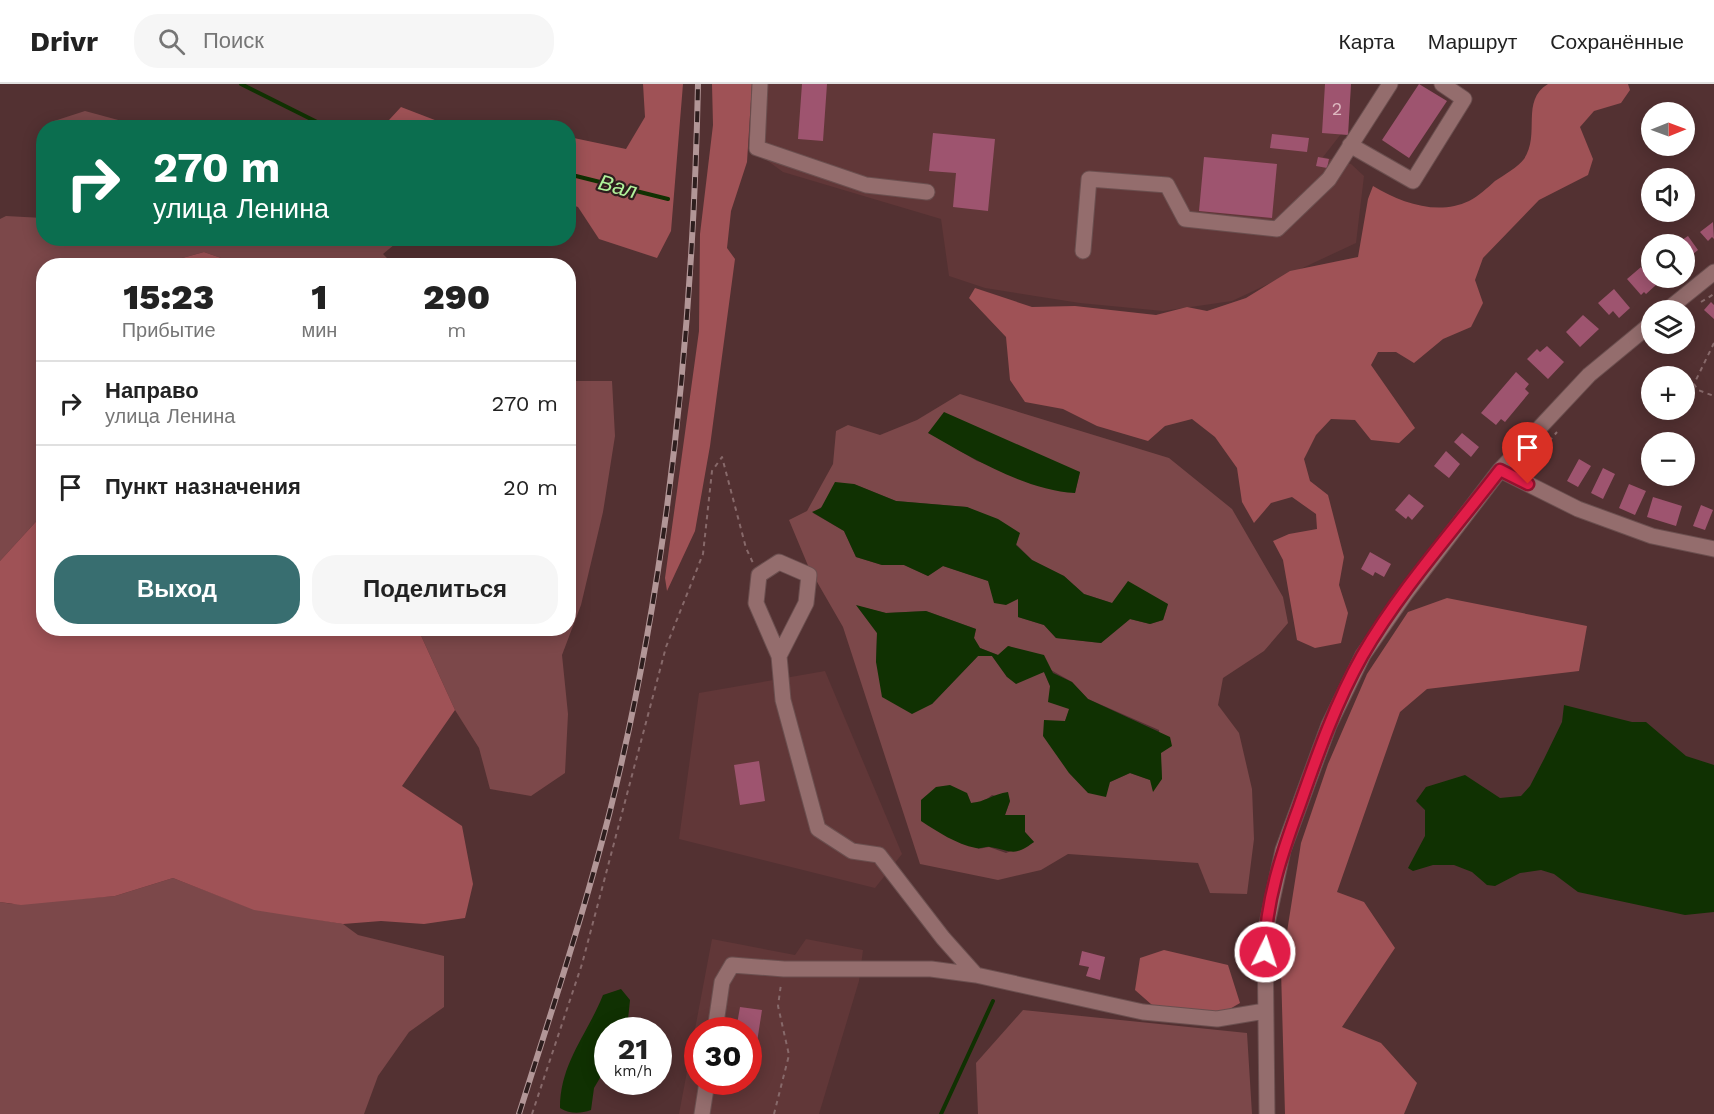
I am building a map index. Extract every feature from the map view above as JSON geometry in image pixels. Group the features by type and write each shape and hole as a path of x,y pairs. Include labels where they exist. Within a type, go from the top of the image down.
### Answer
{"street":[{"path":"760,84 757,148 866,185 927,192"},
{"path":"1083,251 1089,178 1167,184 1185,219 1276,229 1329,179 1390,84"},
{"path":"1350,145 1413,181 1464,99 1463,90 1442,84"},
{"path":"1679,300 1714,272"},
{"path":"1267,1114 1265,933 1283,850 1329,725 1363,656 1406,593 1500,470 1589,375 1641,332"},
{"path":"1500,470 1578,509 1621,525 1652,536 1714,549"},
{"path":"779,656 806,603 808,575 778,562 759,575 756,603 779,656 783,700 818,829 852,851 879,855 942,938 976,975"},
{"path":"717,1017 722,982 732,965 784,969 931,969 976,975 1143,1012 1217,1019 1265,1011"},
{"path":"702,1114 705,1095"}],"path":[{"path":"1714,343 1694,384 1698,390 1714,396"},
{"path":"532,1114 582,964 666,646 703,554 712,471 722,457 746,548 759,575"},
{"path":"774,1114 789,1055 778,1006 784,969"}],"shaded area":[{"path":"643,84 683,84 671,231 657,258 599,239 576,206 576,138 626,149 645,117"},
{"path":"712,84 752,84 747,162 731,211 727,248 735,259 710,446 695,531 667,591 665,578 699,331 700,234 713,125"},
{"path":"766,84 1351,84 1348,135 1341,134 1323,157 1351,164 1364,176 1356,243 1232,301 1163,311 1080,303 985,288 949,276 941,219 783,172 761,156"},
{"path":"1548,84 1628,84 1630,90 1621,103 1594,111 1580,127 1593,159 1588,175 1539,200 1483,258 1475,280 1483,303 1471,327 1443,339 1414,363 1396,352 1378,352 1371,365 1415,428 1399,443 1371,440 1355,420 1331,419 1316,435 1304,459 1310,481 1328,495 1344,557 1339,585 1348,613 1341,643 1315,648 1297,640 1283,560 1273,541 1289,534 1317,529 1316,514 1292,497 1271,503 1254,523 1242,502 1237,468 1215,437 1192,419 1165,426 1148,441 1097,426 1063,409 1025,402 1010,380 1006,337 969,298 975,288 1032,307 1075,306 1156,315 1187,307 1207,311 1246,298 1290,271 1358,257 1368,199 1373,186 1395,198 1420,206 1445,207 1473,199 1524,159 1531,139 1535,99"},
{"path":"401,107 435,120 389,120"},
{"path":"85,111 118,120 57,120"},
{"path":"6,216 36,218 36,246 393,246 383,254 387,258 221,258 204,252 182,258 36,258 36,522 0,561 0,219"},
{"path":"204,252 221,258 182,258"},
{"path":"576,381 612,381 615,436 603,512 576,618"},
{"path":"960,394 1169,458 1232,509 1283,597 1288,623 1264,651 1223,678 1218,705 1239,733 1252,789 1254,839 1247,894 1210,893 1198,863 1068,854 1041,870 998,880 920,864 843,627 809,568 789,520 807,511 833,464 836,431 848,425 880,435 917,420","holes":["928,432 1080,472 1075,493 977,461","854,484 896,501 967,507 1019,533 1016,544 1032,560 1064,576 1084,594 1112,603 1168,604 1163,620 1150,624 1130,619 1101,643 1056,638 1044,625 1018,617 1019,599 989,581 943,566 928,576 904,565 882,565 856,557 844,531 813,513","857,606 886,613 926,611 976,629 974,638 980,648 998,655 1009,646 1072,682 1088,699 1159,730 1162,779 1150,780 1130,773 1110,782 1065,721 1070,709 1050,686 1044,672 1007,677 992,656 978,656 932,704 876,662 877,633","967,793 971,803 983,802 992,795 1010,801 1005,815 1024,820 1025,832 1034,842 1006,853 989,847 978,849"]},
{"path":"944,412 1080,472 1075,493 1037,486 998,471 928,433"},
{"path":"835,482 854,484 896,501 967,507 998,519 1020,533 1016,545 1032,560 1064,576 1084,594 1112,603 1128,581 1168,604 1163,620 1150,624 1130,619 1101,643 1056,638 1044,625 1018,617 1018,599 1006,605 994,603 988,581 943,566 928,576 904,565 882,565 856,557 844,531 812,512 821,508"},
{"path":"36,522 36,636 421,636 455,710 402,786 462,826 473,884 465,918 424,924 381,921 343,924 254,910 173,878 115,896 21,905 0,902 0,561"},
{"path":"1447,598 1587,626 1579,671 1427,689 1400,712 1337,892 1364,902 1395,948 1342,1027 1381,1043 1417,1083 1404,1114 1285,1114 1281,970 1301,843 1328,764 1367,674 1408,612"},
{"path":"856,605 886,613 926,611 976,629 974,638 980,648 998,655 1008,646 1044,655 1053,673 1072,682 1088,699 1170,737 1172,746 1161,753 1162,779 1153,792 1150,780 1130,773 1110,782 1106,797 1088,793 1069,773 1043,736 1044,720 1065,721 1069,709 1048,702 1050,686 1044,672 1016,684 1007,677 992,656 978,656 932,704 912,714 882,697 876,662 877,633"},
{"path":"421,636 569,636 562,655 568,714 565,773 531,796 490,789 479,748 455,710"},
{"path":"825,671 902,854 875,888 679,839 699,693"},
{"path":"1564,705 1632,722 1646,722 1686,756 1714,765 1714,912 1685,915 1578,892 1554,874 1541,870 1520,873 1495,886 1487,885 1472,872 1454,865 1433,865 1413,871 1408,868 1425,836 1425,810 1416,801 1426,787 1465,775 1500,798 1521,796 1530,786 1562,722"},
{"path":"950,785 967,793 971,803 1008,792 1010,801 1005,815 1025,815 1025,832 1034,842 1017,851 988,847 976,848 954,841 921,821 921,800 936,787"},
{"path":"173,878 248,907 343,924 358,935 444,956 444,1007 409,1032 378,1076 364,1114 0,1114 0,902 12,904 115,896"},
{"path":"712,939 795,955 806,939 863,950 859,981 819,1114 679,1114 684,1087 684,1095 762,1095 762,1017 697,1017"},
{"path":"1164,950 1228,965 1240,1003 1216,1017 1160,1012 1135,990 1140,958"},
{"path":"621,989 630,1000 628,1017 594,1017 594,1088 591,1110 575,1113 564,1110 560,1108 564,1077 603,995"},
{"path":"1023,1010 1247,1033 1252,1114 978,1114 976,1063"}],"building":[{"path":"802,84 827,84 823,141 798,139"},
{"path":"1325,84 1351,84 1348,135 1322,133"},
{"path":"1419,84 1447,101 1409,158 1382,140"},
{"path":"933,133 995,139 988,211 953,207 956,173 929,171"},
{"path":"1272,134 1309,138 1307,152 1270,148"},
{"path":"1204,157 1277,164 1272,218 1199,211"},
{"path":"1318,157 1329,159 1327,168 1316,166"},
{"path":"1713,222 1714,239 1712,237 1708,241 1700,232"},
{"path":"1641,267 1641,288 1653,288 1641,295 1627,279"},
{"path":"1614,289 1630,308 1619,318 1613,311 1609,315 1598,303"},
{"path":"1711,302 1714,305 1714,319 1704,310"},
{"path":"1583,315 1599,329 1580,347 1566,332"},
{"path":"1547,346 1564,362 1548,379 1527,359 1537,349 1540,352"},
{"path":"1516,372 1529,384 1525,389 1529,393 1505,422 1501,419 1496,425 1481,413"},
{"path":"1462,433 1479,447 1471,457 1454,442"},
{"path":"1446,451 1460,464 1449,478 1434,466"},
{"path":"1579,459 1591,466 1578,487 1567,481"},
{"path":"1603,468 1615,474 1603,499 1591,493"},
{"path":"1629,484 1646,491 1635,515 1619,508"},
{"path":"1409,494 1424,506 1412,520 1408,516 1406,519 1395,510"},
{"path":"1653,497 1682,506 1676,526 1647,517"},
{"path":"1701,505 1713,510 1705,530 1693,526"},
{"path":"1370,552 1391,564 1384,577 1375,572 1373,576 1361,569"},
{"path":"759,761 765,801 740,805 734,765"},
{"path":"1082,951 1105,957 1100,980 1086,976 1089,967 1079,965"},
{"path":"740,1007 762,1010 761,1017 738,1017"}],"waterway":[{"name":"Вал","path":"241,84 313,120"},
{"name":"Вал","path":"576,176 668,199"},
{"path":"941,1114 993,1001"}],"railway":[{"path":"519,1114 600,849 631,722 648,632 674,450 684,358 698,84"}],"route":[{"path":"1265,952 1265,933 1283,850 1329,725 1363,656 1406,593 1500,470 1528,484"}]}
